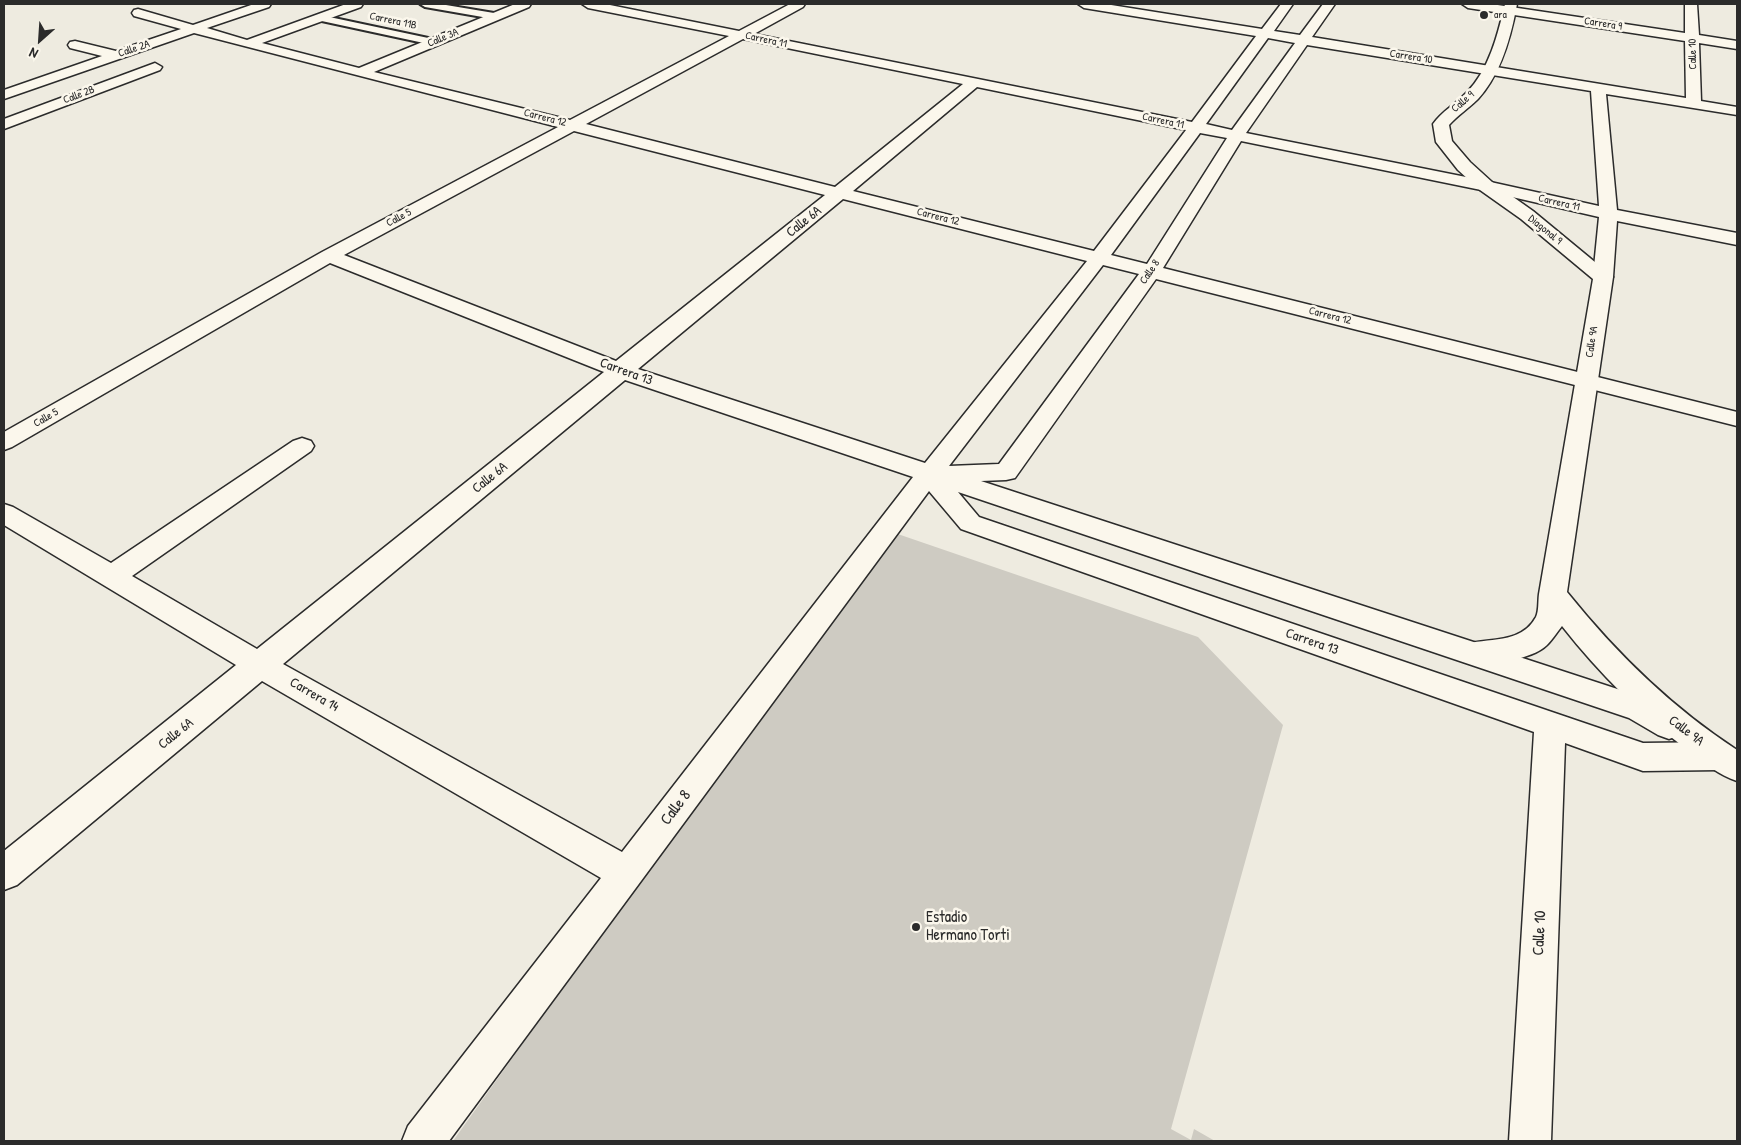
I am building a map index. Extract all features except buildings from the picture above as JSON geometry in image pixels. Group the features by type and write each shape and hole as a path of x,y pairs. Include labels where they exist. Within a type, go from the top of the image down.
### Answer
{"street":[{"name":"Calle 2A","path":"4,94 265,4"},
{"path":"248,44 357,4"},
{"name":"Calle 3A","path":"361,72 526,4"},
{"name":"Carrera 11","path":"588,4 1486,186 1608,214 1737,239"},
{"name":"Calle 5","path":"4,442 329,256 799,4"},
{"name":"Carrera 10","path":"1084,4 1138,8 1304,40 1737,111"},
{"name":"Calle 8","path":"423,1141 929,474 1099,258 1287,4"},
{"name":"Calle 8","path":"929,474 1006,472 1152,271 1236,136 1329,4"},
{"name":"Carrera 9","path":"1468,4 1510,7 1737,45"},
{"name":"Calle 10","path":"1692,4 1694,104"},
{"name":"Calle 9","path":"1486,186 1464,166 1444,142 1441,124 1451,112 1473,96 1490,70 1510,7"},
{"name":"Carrera 12","path":"138,13 248,44 1737,419"},
{"path":"75,45 116,56"},
{"name":"Calle 2B","path":"4,124 155,67 116,56"},
{"name":"Calle 6A","path":"4,873 975,82"},
{"name":"Calle 9A","path":"1472,654 1509,650 1536,638 1551,619 1553,594 1603,277 1608,214 1598,88"},
{"name":"Diagonal 9","path":"1486,186 1527,215 1603,277"},
{"name":"Carrera 13","path":"329,256 621,371 1640,708 1731,762"},
{"path":"111,577 302,446"},
{"name":"Carrera 13","path":"929,474 970,523 1643,757 1731,762"},
{"name":"Carrera 14","path":"4,513 260,665 626,874"},
{"name":"Calle 9A","path":"1553,594 1582,632 1618,673 1664,714 1731,762"},
{"name":"Calle 10","path":"1530,1141 1550,725"}],"lane":[{"path":"425,4 494,16"},
{"name":"Carrera 11B","path":"320,18 433,42"}],"shaded area":[{"name":"Estadio Hermano Torti","path":"889,531 1198,637 1283,725 1171,1129 1191,1140 1194,1129 1215,1141 453,1141"}],"place":[{"name":"ara","path":"1484,15"},
{"name":"Estadio Hermano Torti","path":"916,927"}]}
